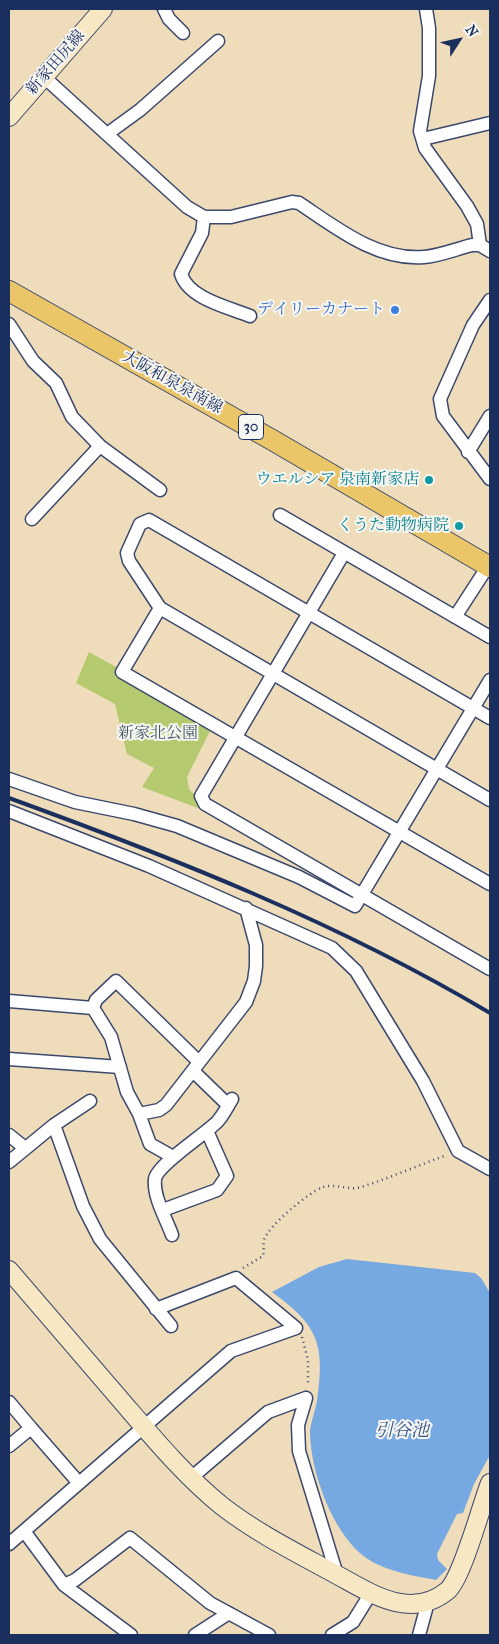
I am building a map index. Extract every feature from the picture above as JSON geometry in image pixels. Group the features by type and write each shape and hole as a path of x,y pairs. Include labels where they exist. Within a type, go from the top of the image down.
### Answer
{"main road":[{"name":"大阪和泉泉南線","path":"9,292 490,565"}],"street":[{"name":"新家田尻線","path":"9,117 103,9"},
{"path":"164,9 169,20 183,32"},
{"path":"426,9 429,28 429,76 420,130 425,148 467,206 477,224 485,248"},
{"path":"107,134 140,110 218,42"},
{"path":"44,77 187,207 204,217 231,217 292,202 299,202 350,237 378,249 404,256 424,257 472,245 485,248"},
{"path":"423,139 490,123"},
{"path":"204,217 202,233 181,274 184,283 195,293 250,316"},
{"path":"490,300 473,325 440,399 443,416 490,479"},
{"path":"9,324 32,361 56,383 72,417 100,446 160,490"},
{"path":"468,452 490,416"},
{"path":"32,519 100,446"},
{"path":"280,515 490,637"},
{"path":"490,718 149,520 140,524 127,553 129,561 160,608 490,800"},
{"path":"344,553 201,796 205,804 490,969"},
{"path":"455,617 490,565"},
{"path":"160,608 122,672 490,884"},
{"path":"9,779 75,802 134,814 177,826 299,877 355,906 401,832 490,680"},
{"path":"9,811 149,866 332,948 344,957 356,971 423,1081 458,1150 490,1168"},
{"path":"139,1114 159,1110 166,1104 246,1002 254,981 256,945 246,908"},
{"path":"93,1008 96,1000 116,981 230,1102 219,1120 207,1132 162,1166 155,1178 156,1192 172,1235"},
{"path":"9,1001 93,1008"},
{"path":"93,1008 111,1036 127,1092 139,1114 150,1144 174,1157"},
{"path":"9,1059 120,1067"},
{"path":"9,1162 54,1125 90,1101"},
{"path":"54,1125 83,1206 100,1239 172,1326"},
{"path":"163,1210 217,1190 227,1176 207,1132"},
{"path":"9,1135 25,1148"},
{"path":"9,1270 145,1428 191,1478 222,1506 247,1523 371,1593 403,1604 428,1602 449,1590 458,1576 484,1513 490,1483"},
{"path":"156,1309 236,1278 296,1328"},
{"path":"9,1544 78,1482 145,1428 231,1351 296,1328"},
{"path":"191,1478 268,1412 306,1398"},
{"path":"306,1398 298,1425 299,1451 337,1575"},
{"path":"9,1402 78,1482"},
{"path":"9,1446 31,1428"},
{"path":"24,1531 64,1584 131,1635"},
{"path":"64,1584 75,1580 130,1538 210,1603 269,1635"},
{"path":"332,1635 353,1622 371,1593"},
{"path":"419,1635 428,1602"},
{"path":"195,1635 229,1613"}],"path":[{"path":"236,1278 242,1269 263,1256 264,1240 270,1232 287,1213 312,1193 324,1187 337,1185 359,1188 458,1150"},
{"path":"296,1328 305,1345 308,1360 309,1377 306,1398"}],"green space":[{"name":"新家北公園","path":"89,652 116,667 114,672 211,729 187,777 189,789 211,813 142,787 154,768 127,754 115,704 76,683"}],"water":[{"name":"引谷池","path":"347,1259 475,1273 481,1278 490,1293 490,1455 474,1484 463,1513 457,1514 437,1554 438,1560 447,1569 436,1580 386,1568 371,1561 358,1551 335,1521 314,1466 310,1431 317,1401 320,1365 319,1351 315,1338 300,1315 272,1292 319,1267"}],"railway":[{"path":"9,798 133,844 255,894 374,950 433,980 490,1013"}],"place":[{"name":"デイリーカナート","path":"395,310"},
{"name":"ウエルシア 泉南新家店","path":"429,480"},
{"name":"くうた動物病院","path":"459,526"}]}
